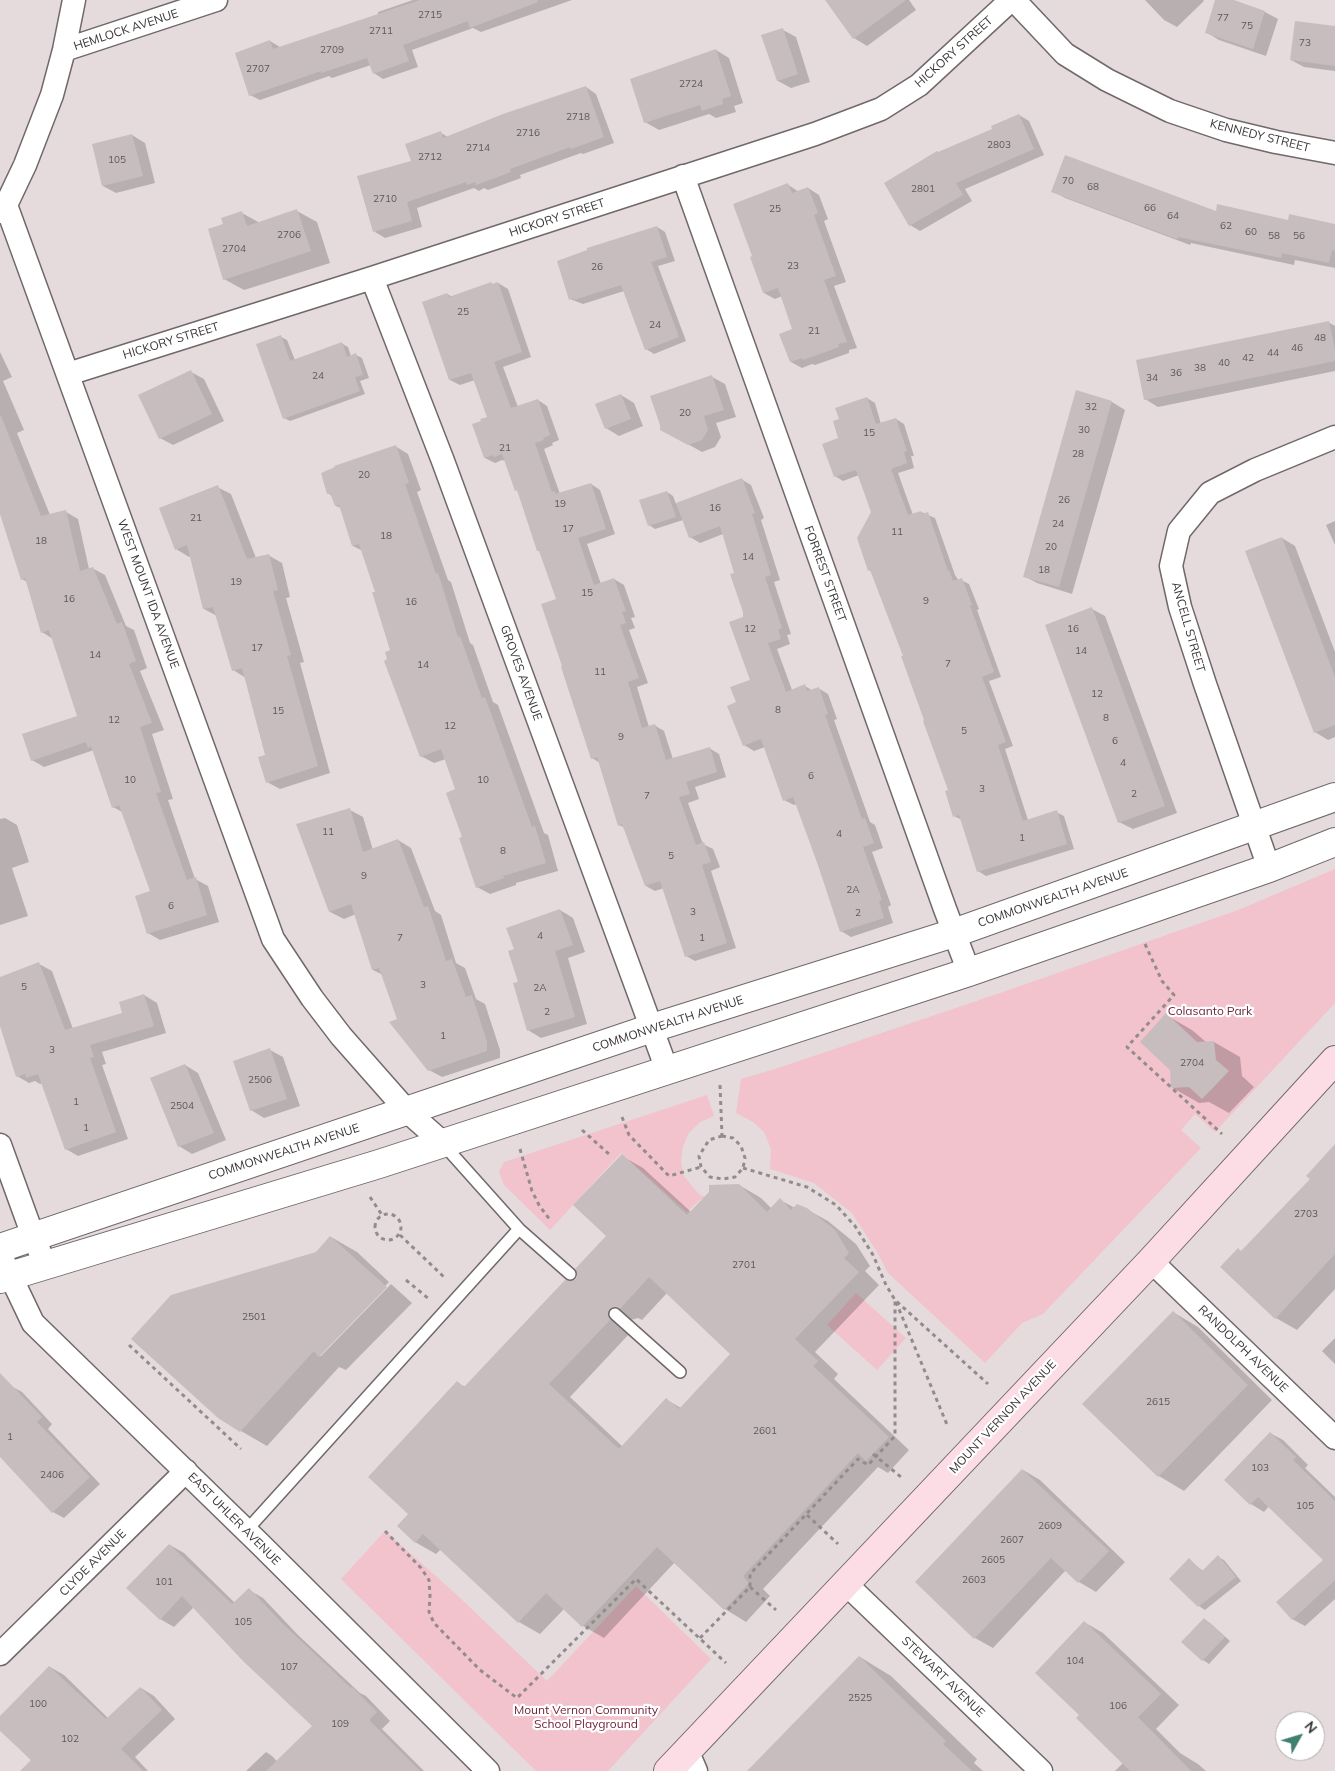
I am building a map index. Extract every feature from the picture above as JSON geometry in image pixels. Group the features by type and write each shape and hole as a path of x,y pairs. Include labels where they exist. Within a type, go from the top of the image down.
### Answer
{"main road":[{"name":"MOUNT VERNON AVENUE","path":"668,1771 691,1760 846,1584 1151,1260 1335,1060"}],"street":[{"name":"WEST MOUNT IDA AVENUE","path":"74,0 64,50 52,95 37,136 3,208 68,374 273,939 312,998 342,1036 408,1112 442,1142"},
{"name":"HEMLOCK AVENUE","path":"64,50 216,0"},
{"name":"KENNEDY STREET","path":"1013,0 1065,54 1107,80 1170,111 1226,130 1335,154"},
{"name":"HICKORY STREET","path":"68,374 372,278 815,134 882,109 919,85 1013,0"},
{"name":"FORREST STREET","path":"683,176 969,972"},
{"name":"GROVES AVENUE","path":"372,278 443,461 667,1070"},
{"name":"ANCELL STREET","path":"1269,868 1253,826 1180,607 1171,566 1179,531 1210,493 1255,470 1335,436"},
{"name":"COMMONWEALTH AVENUE","path":"0,1248 408,1112 652,1028 954,933 1335,797"},
{"path":"3,1269 45,1264 378,1164 969,972 1269,868 1335,842"},
{"path":"0,1145 45,1264"},
{"name":"RANDOLPH AVENUE","path":"1151,1260 1335,1438"},
{"name":"EAST UHLER AVENUE","path":"3,1269 33,1323 246,1530 488,1771"},
{"name":"CLYDE AVENUE","path":"0,1654 186,1471"},
{"name":"STEWART AVENUE","path":"846,1584 1041,1771"}],"lane":[{"path":"442,1142 519,1229 570,1274"},
{"path":"246,1530 519,1229"},
{"path":"615,1314 680,1372"}],"path":[{"path":"1145,944 1162,981 1174,994 1127,1047 1222,1134"},
{"path":"720,1084 722,1136"},
{"path":"622,1116 630,1135 669,1176 701,1167"},
{"path":"582,1130 610,1155"},
{"path":"722,1136 733,1138 741,1146 745,1158 743,1168 735,1177 724,1179 710,1177 701,1167 699,1156 709,1140 722,1136"},
{"path":"520,1150 532,1191 539,1206 550,1220"},
{"path":"743,1168 807,1187 836,1205 855,1226 874,1255 886,1285 895,1300 948,1427"},
{"path":"724,1179 724,1184"},
{"path":"369,1196 382,1215"},
{"path":"391,1214 398,1219 402,1226 400,1235 389,1241 377,1235 376,1222 382,1215 391,1214"},
{"path":"400,1235 448,1280"},
{"path":"406,1280 432,1302"},
{"path":"895,1300 988,1384"},
{"path":"700,1638 750,1587 750,1574 858,1459 868,1465 874,1455 895,1436 895,1300"},
{"path":"129,1345 241,1449"},
{"path":"874,1455 901,1477"},
{"path":"807,1515 838,1544"},
{"path":"385,1531 420,1568 428,1580 429,1612 434,1623 480,1670 517,1698 636,1578 726,1663"},
{"path":"750,1587 776,1610"}],"green space":[{"name":"Colasanto Park","path":"1335,869 1335,1003 1215,1132 1195,1114 1181,1130 1201,1148 1043,1314 1022,1323 985,1363 888,1273 852,1213 814,1183 770,1169 771,1149 764,1132 753,1122 736,1113 741,1079 1003,992 1238,910"},
{"path":"707,1095 714,1116 700,1122 689,1133 683,1146 681,1162 684,1176 700,1195 705,1198 687,1212 621,1153 550,1230 504,1185 499,1172 504,1162"},
{"path":"856,1293 906,1338 877,1370 827,1325"},
{"name":"Mount Vernon Community School Playground","path":"385,1531 457,1595 547,1681 636,1586 711,1659 608,1771 536,1771 341,1579"}],"building":[{"path":"420,0 537,0 538,2 470,28 468,21 403,45 409,61 373,74 367,58 321,73 321,71 249,96 235,53 270,40 273,49"},
{"path":"825,0 906,0 853,39"},
{"path":"1215,0 1234,0 1265,11 1253,49 1205,33"},
{"path":"1295,21 1335,26 1335,66 1290,60"},
{"path":"783,28 798,74 777,81 761,35"},
{"path":"716,49 731,96 722,99 723,104 702,111 700,105 644,123 630,79"},
{"path":"586,86 604,137 510,169 511,172 476,185 475,182 467,185 466,182 407,202 412,221 373,232 357,176 411,161 405,144 441,131 443,138 503,114"},
{"path":"1019,114 1034,149 956,183 963,195 909,226 884,183 937,151 992,129 991,126"},
{"path":"132,134 143,176 102,186 92,144"},
{"path":"1065,155 1216,211 1217,204 1288,220 1289,214 1335,224 1335,251 1332,250 1329,263 1282,253 1281,258 1178,237 1177,239 1051,192"},
{"path":"788,183 792,193 808,187 818,213 814,215 836,276 824,280 847,342 838,344 839,347 803,360 802,358 790,362 779,334 792,329 778,288 763,293 733,204"},
{"path":"297,209 311,251 223,280 208,229 223,224 221,218 242,211 247,226"},
{"path":"657,226 667,257 651,262 679,337 645,350 621,285 569,300 557,261 587,250 587,248"},
{"path":"491,282 492,284 498,282 522,352 494,362 511,408 538,399 550,435 543,438 544,440 535,443 552,492 555,491 555,494 591,483 606,529 578,538 594,585 614,578 626,611 622,612 626,623 620,625 639,678 628,682 642,728 655,724 666,760 710,747 717,772 686,782 690,794 679,797 696,845 704,842 711,862 702,865 727,943 685,957 660,881 645,886 622,824 618,826 597,757 591,759 541,604 556,599 539,551 537,551 517,490 515,491 502,454 484,458 472,424 487,417 471,373 449,380 422,302 447,293 449,297"},
{"path":"1329,321 1335,350 1335,361 1144,400 1136,360"},
{"path":"281,335 290,361 342,342 347,357 356,353 363,375 355,377 360,391 283,419 256,344"},
{"path":"191,370 212,414 159,439 138,395"},
{"path":"712,375 724,410 704,416 708,430 702,440 688,445 660,430 650,396"},
{"path":"1076,390 1112,401 1059,587 1023,577"},
{"path":"621,394 631,419 605,429 595,404"},
{"path":"867,397 876,424 896,418 907,451 904,452 907,463 891,469 908,515 921,511 922,514 928,512 948,571 953,581 962,578 972,605 970,606 994,672 982,677 1006,742 998,745 1023,821 1057,810 1067,844 977,872 959,815 953,817 945,791 948,790 901,656 903,656 870,570 868,571 857,538 871,512 856,470 834,477 822,444 838,438 833,421 839,419 835,408"},
{"path":"0,416 41,516 66,510 80,571 93,567 117,624 122,622 136,661 129,664 152,723 140,727 161,792 156,793 187,880 196,877 207,915 147,934 135,896 150,891 119,805 112,808 91,746 88,748 86,742 31,761 22,734 77,716 49,630 41,633 25,578 21,580 0,514"},
{"path":"396,445 409,483 405,484 436,574 438,573 458,637 460,636 482,698 485,697 532,827 535,826 546,863 503,876 504,878 476,888 459,838 462,837 446,793 455,789 441,749 420,757 384,661 387,659 385,652 390,650 372,592 375,592 359,544 352,546 339,505 335,506 330,493 327,494 321,473 334,466"},
{"path":"742,478 755,513 752,514 771,575 765,577 782,628 778,630 781,639 768,643 786,692 805,684 807,691 819,687 828,714 825,715 862,819 865,818 874,843 863,847 882,900 879,901 884,918 840,932 793,797 783,801 761,739 743,746 727,706 736,702 730,687 750,680 729,622 743,617 743,612 730,574 734,573 720,526 689,538 676,503"},
{"path":"218,485 247,559 269,554 278,590 273,591 291,655 287,656 318,766 266,783 258,757 265,755 242,668 232,671 213,607 203,609 187,545 175,550 159,508"},
{"path":"667,491 676,517 648,526 639,500"},
{"path":"1282,537 1335,677 1335,725 1314,733 1245,551"},
{"path":"1092,607 1165,806 1118,823 1045,625"},
{"path":"350,808 363,852 398,839 424,907 428,906 446,961 452,959 466,997 472,995 487,1042 487,1051 428,1071 389,1022 397,1019 379,968 372,970 351,904 329,912 296,824"},
{"path":"560,909 573,945 555,951 575,1017 527,1031 513,983 518,982 508,951 514,949 506,928"},
{"path":"39,962 65,1030 122,1013 119,1002 144,994 154,1026 90,1045 94,1057 90,1058 116,1132 65,1150 38,1074 26,1078 25,1074 16,1077 0,1026 0,977"},
{"path":"1166,1013 1197,1042 1214,1041 1216,1060 1229,1071 1202,1099 1189,1087 1171,1088 1170,1070 1140,1042"},
{"path":"270,1048 287,1099 250,1111 233,1061"},
{"path":"185,1064 214,1133 178,1147 150,1078"},
{"path":"1335,1144 1335,1254 1275,1319 1220,1267 1238,1248 1241,1251 1310,1179 1306,1176"},
{"path":"622,1154 687,1215 709,1192 709,1185 739,1184 767,1212 780,1198 791,1210 797,1204 807,1208 835,1230 849,1253 844,1258 859,1272 795,1339 818,1361 813,1366 889,1437 866,1461 858,1453 743,1576 749,1583 724,1610 657,1547 582,1627 546,1593 518,1623 423,1534 415,1543 397,1526 408,1514 368,1477 457,1381 464,1387 565,1280 572,1281 576,1279 575,1269 606,1236 573,1205","holes":["649,1277 730,1354 679,1409 666,1398 619,1449 549,1384 610,1320 608,1313 610,1309 616,1307 620,1309"]},
{"path":"330,1236 387,1287 319,1357 314,1351 240,1432 218,1418 131,1339 171,1295 316,1252"},
{"path":"1173,1311 1248,1385 1158,1477 1082,1404"},
{"path":"0,1373 42,1417 37,1422 90,1477 52,1513 0,1457"},
{"path":"1270,1432 1296,1457 1293,1460 1335,1501 1335,1580 1292,1620 1276,1602 1323,1560 1258,1497 1250,1505 1224,1480"},
{"path":"1022,1469 1109,1551 1078,1583 1051,1558 974,1639 915,1582"},
{"path":"169,1544 232,1604 249,1588 284,1625 377,1712 369,1720 420,1771 266,1771 312,1726 243,1661 182,1596 160,1620 126,1588"},
{"path":"1218,1555 1236,1577 1198,1607 1169,1579 1189,1558 1202,1571"},
{"path":"1204,1618 1225,1637 1202,1661 1181,1642"},
{"path":"1084,1621 1161,1694 1138,1717 1191,1771 1130,1771 1076,1718 1079,1715 1035,1673"},
{"path":"859,1656 946,1741 943,1744 972,1771 747,1771"},
{"path":"49,1666 106,1719 140,1687 162,1710 121,1749 143,1771 20,1771 31,1760 0,1731 0,1716"}]}
